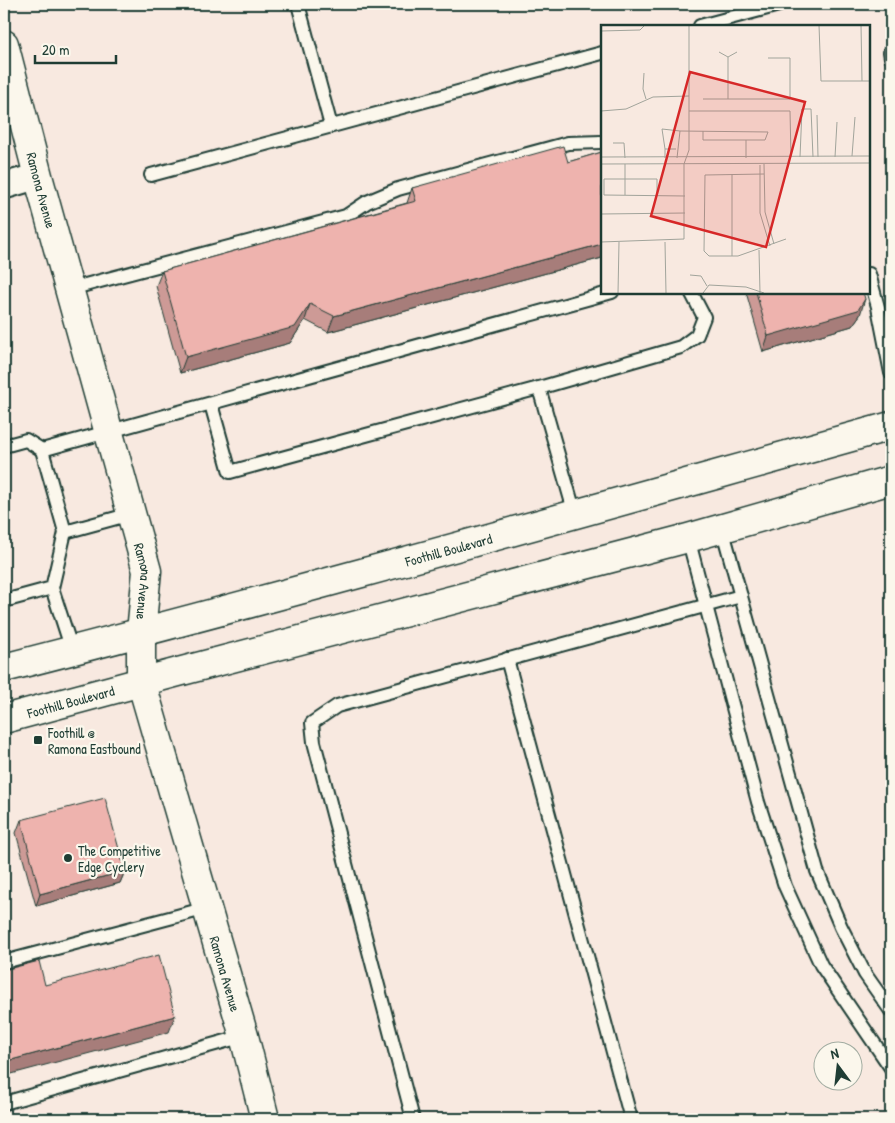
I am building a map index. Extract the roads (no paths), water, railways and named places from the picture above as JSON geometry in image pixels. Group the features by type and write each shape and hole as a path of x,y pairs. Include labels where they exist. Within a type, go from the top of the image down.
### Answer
{"main road":[{"name":"Ramona Avenue","path":"4,44 38,176 147,571 141,632 141,682 244,1036 265,1119"},
{"name":"Foothill Boulevard","path":"4,668 575,514 891,426"},
{"name":"Foothill Boulevard","path":"4,719 688,538 891,480"}],"street":[{"path":"4,186 38,176"}],"lane":[{"path":"298,4 331,126"},
{"path":"704,25 779,4"},
{"path":"891,52 891,58"},
{"path":"152,175 601,53"},
{"path":"70,290 346,216 367,202 398,189 568,143 601,142"},
{"path":"870,278 891,373"},
{"path":"42,450 605,294"},
{"path":"212,404 230,472 539,388 681,347 697,334 704,317 692,294"},
{"path":"539,388 575,514"},
{"path":"4,446 26,440 42,450 65,532 52,588 72,650"},
{"path":"65,532 131,514"},
{"path":"722,528 817,871 841,927 865,974 891,1012"},
{"path":"688,538 758,802 785,886 821,965 891,1068"},
{"path":"4,601 52,588"},
{"path":"413,1119 314,742 312,723 337,706 741,596"},
{"path":"507,659 631,1119"},
{"path":"4,962 207,908"},
{"path":"4,1103 244,1036"}],"place":[{"name":"Foothill @ Ramona Eastbound","path":"38,740"},
{"name":"The Competitive Edge Cyclery","path":"68,858"}]}
